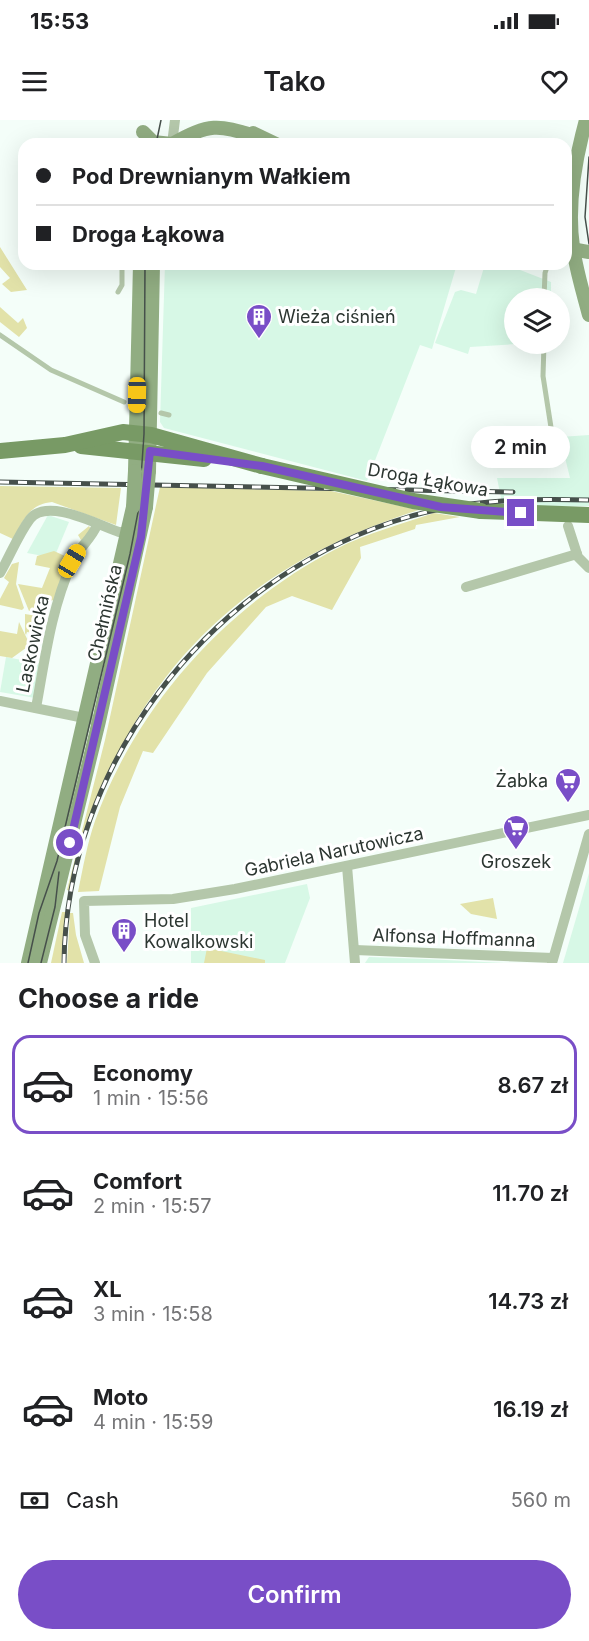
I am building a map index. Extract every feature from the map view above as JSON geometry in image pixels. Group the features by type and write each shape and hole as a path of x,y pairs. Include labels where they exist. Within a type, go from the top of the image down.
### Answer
{"main road":[{"path":"227,120 259,137"},
{"path":"572,189 578,150 586,120"},
{"path":"185,138 208,127 230,128 259,137"},
{"path":"572,249 589,252"},
{"path":"576,268 589,315"},
{"name":"Chełmińska","path":"40,963 99,721 139,507 149,471 131,404 140,270"},
{"name":"Chełmińska","path":"28,963 128,532 139,507 135,471 143,442 153,270"},
{"path":"65,445 106,434 126,425 131,404"},
{"path":"106,434 143,442"},
{"path":"0,451 65,445 143,442"},
{"name":"Droga Łąkowa","path":"143,442 262,466 441,507 589,515"}],"street":[{"path":"173,138 175,120"},
{"path":"0,573 31,518 37,513 59,511 98,525 128,532"},
{"name":"Laskowicka","path":"36,708 55,608 72,561 91,539 98,525"},
{"path":"568,526 577,554 589,568"},
{"path":"466,587 577,554"},
{"path":"0,701 99,721"},
{"name":"Gabriela Narutowicza","path":"95,963 86,935 84,901 173,899 588,818"},
{"path":"552,961 589,834"},
{"path":"347,866 356,963"},
{"name":"Alfonsa Hoffmanna","path":"355,950 552,961"}],"lane":[{"path":"118,292 122,285 122,270"},
{"path":"544,288 546,270"},
{"path":"0,335 51,370 131,404"},
{"path":"544,354 543,376 555,453"},
{"path":"161,413 169,415"}],"shaded area":[{"path":"165,270 455,270 432,349 420,345 367,481 164,428 160,422"},
{"path":"483,270 520,270 551,282 551,288 504,288 504,345 470,347 468,354 435,343 455,292 461,290 476,294"},
{"path":"589,435 589,506 503,508 497,478 570,478 560,437"},
{"path":"48,515 69,522 54,558 27,553"},
{"path":"6,657 48,665 41,699 0,692"},
{"path":"589,873 589,963 563,963 580,905"},
{"path":"307,884 310,898 285,963 191,963 191,908"},
{"path":"369,957 426,959 504,963 365,963"}],"green space":[{"path":"0,247 27,290 11,292 2,284 10,278 0,267"},
{"path":"0,307 18,323 23,318 27,328 19,337 0,322"},
{"path":"0,486 121,488 116,525 52,502 44,503 28,514 13,539 0,533"},
{"path":"160,487 331,491 419,510 351,536 290,567 236,605 189,650 149,700 116,757 90,821 70,891 67,890 105,740"},
{"path":"434,513 460,517 416,525 415,529 360,547 361,558 332,610 292,596 266,607 207,673 153,753 143,751 120,807 99,891 78,892 92,830 113,778 135,738 161,699 190,663 222,630 258,599 296,572 348,543"},
{"path":"89,526 92,531 55,600 47,601 45,608 40,608 39,613 29,611 18,584 42,588 50,568 35,565 37,556 54,551 67,557 70,549 73,550 81,540 78,535"},
{"path":"19,562 16,584 24,608 22,610 0,605 0,599 9,582 4,578 12,564"},
{"path":"25,614 43,617 39,638 32,644 29,639 33,640 34,633 27,632 26,635 25,633"},
{"path":"19,622 30,645 12,658 0,656 0,631 17,634"},
{"path":"493,898 497,919 471,914 460,904"},
{"path":"62,912 67,912 61,963 51,963"},
{"path":"70,913 73,913 84,963 67,963"},
{"path":"207,948 265,960 265,963 204,963"}],"tram line":[{"path":"157,138 161,120"},
{"path":"589,157 585,217 589,244"},
{"path":"28,963 39,913 57,861 130,554 139,507 144,434 145,270"},
{"path":"41,963 55,907 59,872"}],"railway":[{"path":"0,482 513,492"},
{"path":"64,963 71,890 90,819 120,753 159,692 207,637 263,589 325,551 392,522 440,509 489,502 589,500"}],"place":[{"name":"Wieża ciśnień","path":"259,340"},
{"name":"Żabka","path":"568,804"},
{"name":"Groszek","path":"516,851"},
{"name":"Hotel Kowalkowski","path":"124,954"}],"route":[{"path":"70,843 141,537 146,507 150,451 262,466 441,507 521,513"}]}
